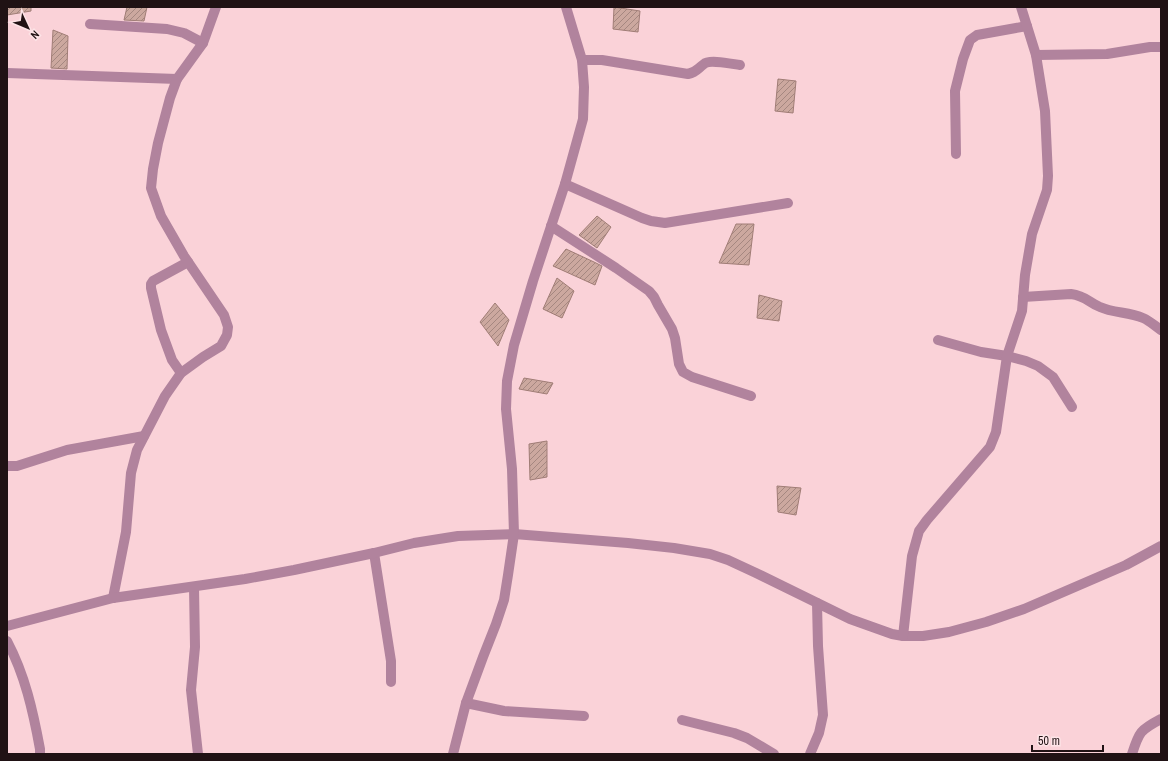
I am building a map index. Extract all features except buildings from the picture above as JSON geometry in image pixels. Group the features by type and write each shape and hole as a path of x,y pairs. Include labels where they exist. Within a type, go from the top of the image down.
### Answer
{"street":[{"path":"113,598 126,532 131,473 136,450 165,396 181,373 221,346 227,335 228,326 224,315 188,262 161,216 152,188 153,169 158,143 170,98 177,79 203,43 216,7"},
{"path":"453,754 466,703 504,600 514,534 512,469 506,409 508,381 514,345 566,184 583,119 584,87 582,60 566,7"},
{"path":"903,636 912,556 919,531 926,520 990,447 996,432 1007,356 1022,311 1025,275 1032,234 1047,190 1048,176 1045,111 1036,55 1021,7"},
{"path":"90,24 167,29 184,33 203,43"},
{"path":"956,154 955,92 963,58 970,40 977,35 1027,26"},
{"path":"1036,55 1107,54 1150,47 1161,47"},
{"path":"582,60 602,60 688,74 694,73 705,63 710,61 740,65"},
{"path":"7,73 177,79"},
{"path":"566,184 642,218 665,223 788,203"},
{"path":"552,226 649,291 672,329 679,364 683,372 692,377 752,396"},
{"path":"181,373 172,360 160,330 151,284 153,281 188,262"},
{"path":"1023,297 1071,294 1079,295 1086,298 1098,307 1141,317 1161,330"},
{"path":"938,340 981,352 1007,356 1038,366 1053,377 1072,406"},
{"path":"7,466 17,466 67,450 144,436"},
{"path":"7,626 113,598 245,579 374,553 414,543 458,536 514,534 628,543 710,554 728,560 756,573 850,619 892,634 903,636 923,636 950,632 1024,609 1126,565 1161,546"},
{"path":"374,553 391,661 391,682"},
{"path":"194,587 195,647 191,690 198,754"},
{"path":"812,753 823,715 818,646 817,603"},
{"path":"7,641 15,655 30,700 40,754"},
{"path":"466,703 504,711 584,716"},
{"path":"1132,754 1137,738 1145,727 1161,719"},
{"path":"682,720 734,733 747,738 774,754"}]}
